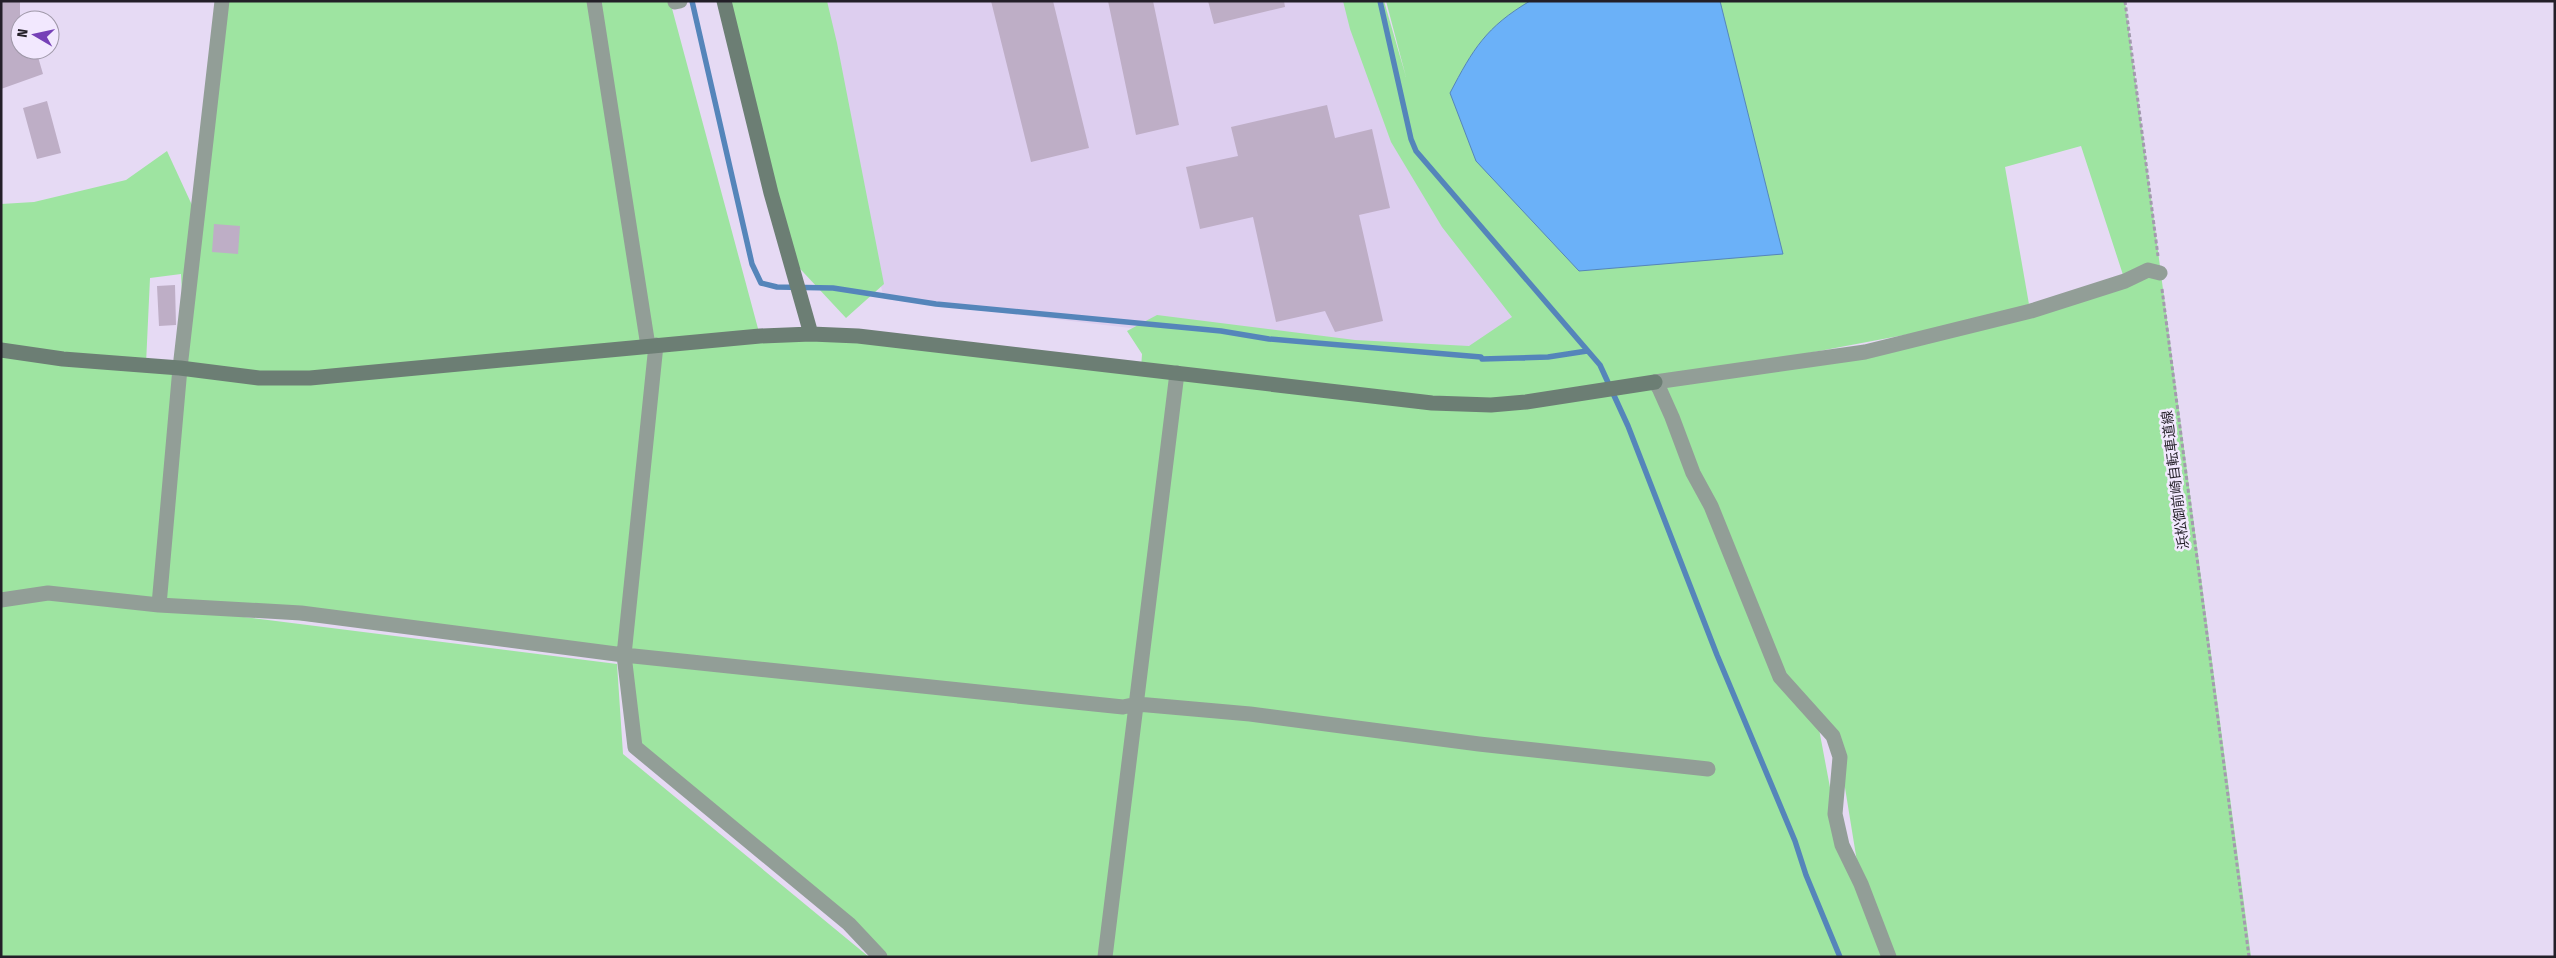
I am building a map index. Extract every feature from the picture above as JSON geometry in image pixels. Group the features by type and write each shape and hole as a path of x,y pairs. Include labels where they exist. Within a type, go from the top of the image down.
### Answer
{"street":[{"path":"159,605 180,368 222,1"},
{"path":"594,1 652,346 624,655 635,747 849,924 880,957"},
{"path":"724,1 771,193 811,334"},
{"path":"1,350 63,359 180,368 259,378 310,378 652,346 811,334 858,336 1432,403 1491,405 1600,392 1654,382 1865,352 2030,312 2125,281 2148,270 2160,273"},
{"path":"1106,957 1177,373"},
{"path":"1654,382 1659,388 1672,417 1693,473 1711,506 1780,677 1833,736 1840,757 1835,814 1842,845 1861,884 1889,957"},
{"path":"1,600 48,593 159,605 301,613 624,655 1123,706 1137,704 1250,714 1296,722 1708,769"}],"path":[{"name":"浜松御前崎自転車道線","path":"2125,1 2249,957"}],"shaded area":[{"path":"814,1 1359,1 1574,357 1392,359 884,299"}],"green space":[{"path":"222,1 670,1 760,336 811,334 1141,369 1142,354 1127,331 1157,315 1355,340 1469,346 1512,317 1442,227 1391,142 1350,29 1343,1 1384,1 1406,77 1386,1 2125,1 2251,957 877,957 635,747 624,655 85,597 617,664 623,754 869,957 1,957 1,204 34,202 126,180 167,151 197,216","holes":["2081,146 2125,281 2030,310 2005,167","181,274 184,338 180,368 146,364 150,278","2000,317 1800,362 1665,380","1819,729 1840,757 1859,874 1835,814"]},
{"path":"729,1 827,1 837,43 884,284 846,318 790,258"}],"water":[{"path":"1530,1 1720,1 1783,254 1579,271 1476,161 1450,93 1482,40 1502,20"}],"building":[{"path":"1,1 20,1 20,10 10,10 10,60 39,60 43,74 1,89"},
{"path":"991,1 1053,1 1089,148 1031,162"},
{"path":"1108,1 1153,1 1179,125 1136,135"},
{"path":"1208,1 1284,1 1285,7 1214,24"},
{"path":"47,101 61,153 37,159 23,108"},
{"path":"1327,105 1335,138 1372,129 1390,208 1359,215 1383,321 1335,332 1325,311 1276,322 1253,217 1200,229 1186,167 1238,156 1231,127"},
{"path":"214,224 240,226 238,254 212,252"},
{"path":"175,285 176,325 159,326 157,286"}],"waterway":[{"path":"692,1 752,264 761,283 777,287 833,288 936,304 1221,331 1269,339 1481,357 1482,359 1548,357 1587,351"},
{"path":"1380,1 1411,139 1416,151 1600,365 1628,426 1717,655 1795,841 1806,875 1840,957"}]}
